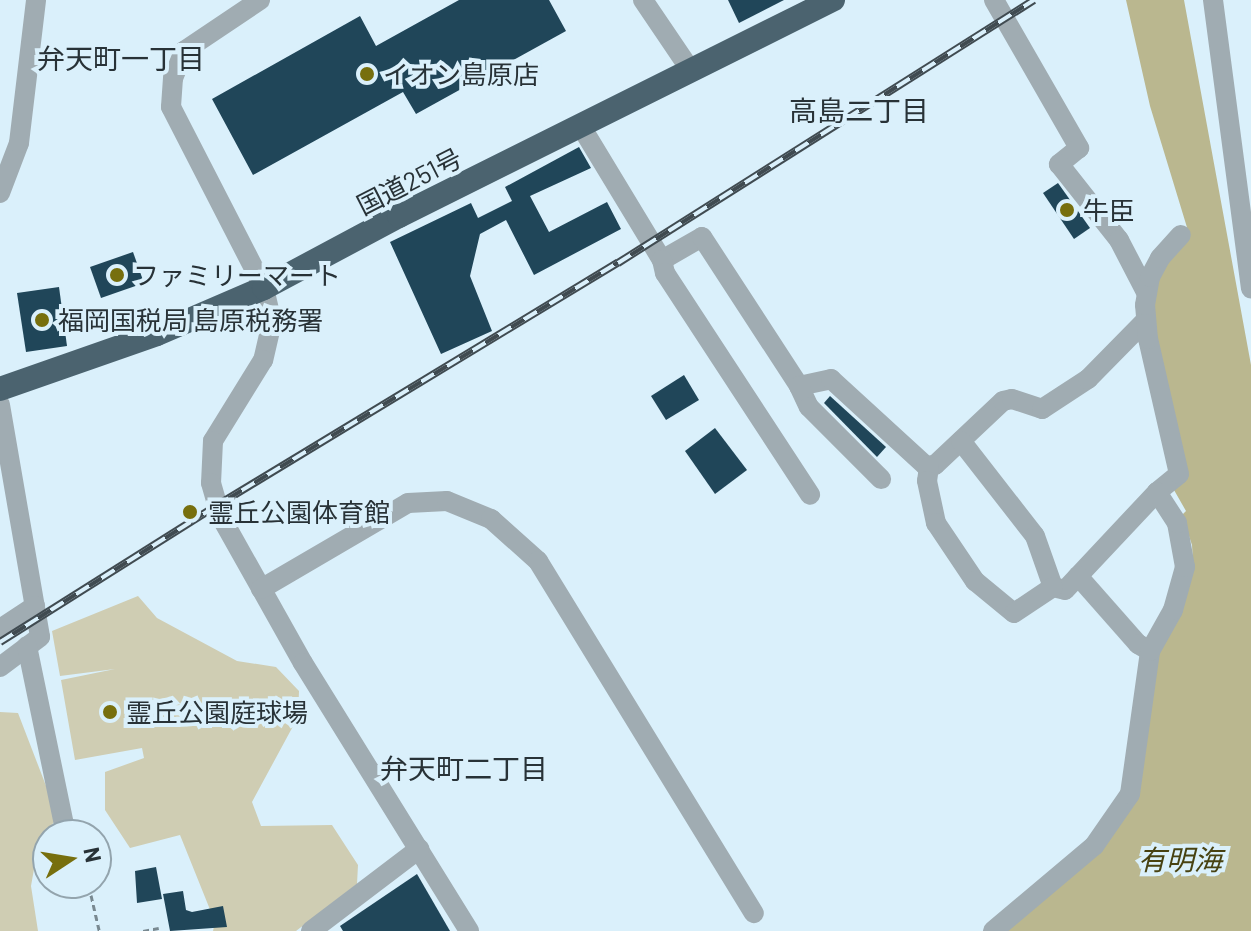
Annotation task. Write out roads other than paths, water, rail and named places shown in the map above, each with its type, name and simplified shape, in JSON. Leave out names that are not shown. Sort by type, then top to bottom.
[{"type":"highway","name":"国道251号","points":[[0,389],[157,334],[264,288],[399,216],[582,128],[826,2]]},
{"type":"street","points":[[0,193],[19,143],[36,0]]},
{"type":"street","points":[[260,0],[184,51],[173,78],[171,107],[264,288],[272,322],[263,360],[213,441],[211,483],[216,506],[303,663],[469,931]]},
{"type":"street","points":[[643,0],[691,71]]},
{"type":"street","points":[[994,0],[1079,148],[1059,164],[1119,240],[1146,292]]},
{"type":"street","points":[[1213,0],[1251,289]]},
{"type":"street","points":[[582,128],[662,260],[665,273],[810,495]]},
{"type":"street","points":[[1145,321],[1088,379],[1039,409],[1012,399],[1003,401],[929,467],[927,481],[936,523],[975,581],[1014,613],[1053,587],[1065,590],[1157,492],[1179,474],[1145,321],[1146,292],[1160,258],[1181,235]]},
{"type":"street","points":[[662,260],[702,237],[799,386],[809,407],[881,479]]},
{"type":"street","points":[[799,386],[831,379],[929,467]]},
{"type":"street","points":[[0,405],[9,513],[35,606],[40,637],[0,667]]},
{"type":"street","points":[[961,441],[1035,536],[1053,587]]},
{"type":"street","points":[[993,931],[1094,846],[1130,794],[1150,651],[1173,610],[1185,567],[1184,545],[1177,523],[1157,492]]},
{"type":"street","points":[[261,589],[408,503],[447,501],[491,519],[538,561],[754,913]]},
{"type":"street","points":[[1078,576],[1138,644],[1150,651]]},
{"type":"street","points":[[0,629],[35,606]]},
{"type":"street","points":[[27,646],[63,819]]},
{"type":"street","points":[[311,931],[419,849]]},
{"type":"water","name":"有明海","points":[[1126,0],[1184,0],[1251,365],[1251,931],[1006,931],[1112,837],[1157,652],[1193,563],[1192,545],[1182,515],[1186,511],[1174,490],[1153,329],[1154,283],[1189,234],[1150,106]]},
{"type":"railway","points":[[0,642],[216,506],[618,263],[1034,0]]},
{"type":"place","name":"イオン島原店","points":[[367,74]]},
{"type":"place","name":"牛臣","points":[[1067,210]]},
{"type":"place","name":"ファミリーマート","points":[[117,275]]},
{"type":"place","name":"福岡国税局 島原税務署","points":[[42,320]]},
{"type":"place","name":"霊丘公園体育館","points":[[190,512]]},
{"type":"place","name":"霊丘公園庭球場","points":[[110,712]]},
{"type":"district","name":"弁天町一丁目","points":[[121,58]]},
{"type":"district","name":"高島二丁目","points":[[859,110]]},
{"type":"district","name":"弁天町二丁目","points":[[464,768]]}]
